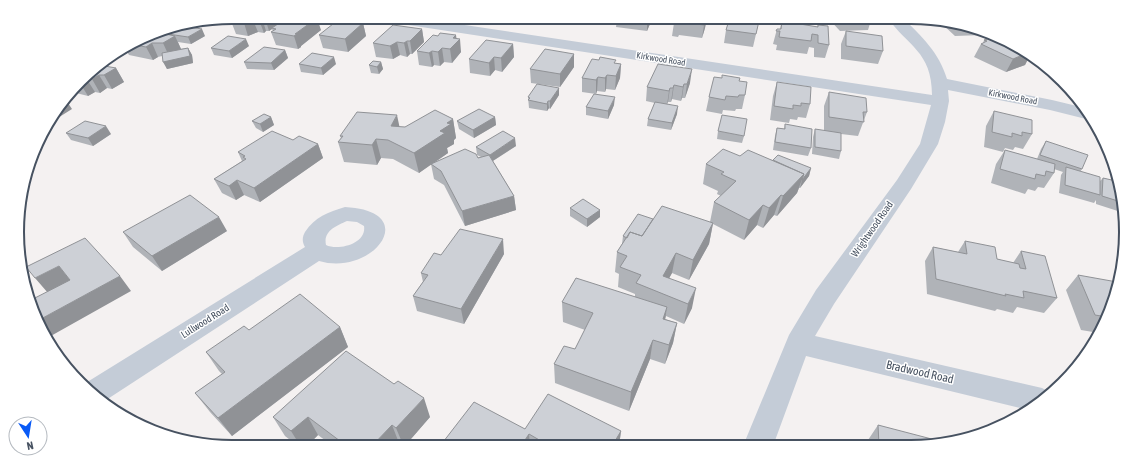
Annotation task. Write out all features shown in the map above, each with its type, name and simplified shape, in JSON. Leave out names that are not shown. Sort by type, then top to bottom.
[{"type":"street","name":"Kirkwood Road","points":[[434,24],[940,92],[1052,105],[1082,113]]},
{"type":"street","points":[[901,24],[924,47],[936,69],[940,92]]},
{"type":"street","name":"Wrightwood Road","points":[[760,440],[798,343],[826,297],[904,184],[929,144],[936,122],[940,92]]},
{"type":"street","name":"Lullwood Road","points":[[97,390],[318,250]]},
{"type":"street","name":"Bradwood Road","points":[[798,343],[1035,399]]},
{"type":"building","points":[[278,24],[309,24],[294,36],[271,32],[276,29],[272,28]]},
{"type":"building","points":[[333,24],[362,24],[345,39],[319,35]]},
{"type":"building","points":[[728,24],[758,24],[756,34],[726,30]]},
{"type":"building","points":[[782,24],[800,24],[818,27],[818,25],[828,26],[829,45],[818,43],[818,35],[812,34],[811,41],[779,37],[780,31],[776,31],[777,29],[781,29]]},
{"type":"building","points":[[393,25],[422,29],[410,41],[404,43],[397,42],[390,46],[373,43]]},
{"type":"building","points":[[191,28],[202,29],[188,37],[168,34]]},
{"type":"building","points":[[846,31],[882,36],[883,51],[846,46]]},
{"type":"building","points":[[440,33],[456,35],[453,38],[460,39],[450,49],[442,48],[438,52],[432,51],[429,53],[417,51],[433,35],[438,36]]},
{"type":"building","points":[[167,34],[175,36],[163,43],[152,43],[146,47],[139,46]]},
{"type":"building","points":[[228,36],[246,39],[229,51],[211,48]]},
{"type":"building","points":[[988,39],[1003,45],[1021,56],[1013,59],[981,44],[987,41],[984,40]]},
{"type":"building","points":[[486,40],[513,44],[501,58],[494,57],[489,63],[469,59]]},
{"type":"building","points":[[264,47],[285,50],[271,63],[244,62]]},
{"type":"building","points":[[188,48],[190,56],[163,62],[162,53]]},
{"type":"building","points":[[545,49],[574,54],[560,74],[530,69]]},
{"type":"building","points":[[312,53],[334,57],[321,68],[299,64]]},
{"type":"building","points":[[600,57],[616,60],[614,63],[621,64],[616,76],[607,75],[605,78],[598,77],[596,80],[582,78],[592,59],[599,60]]},
{"type":"building","points":[[373,61],[381,62],[377,67],[369,65]]},
{"type":"building","points":[[658,64],[692,69],[687,84],[684,84],[683,87],[674,85],[669,91],[647,87]]},
{"type":"building","points":[[106,66],[116,68],[104,75],[99,75],[92,79]]},
{"type":"building","points":[[722,75],[740,78],[739,81],[747,82],[745,95],[739,95],[738,97],[726,96],[725,100],[709,97],[714,77],[722,78]]},
{"type":"building","points":[[777,82],[811,87],[810,104],[801,103],[801,106],[793,105],[793,109],[774,106]]},
{"type":"building","points":[[537,84],[559,88],[547,104],[528,100],[530,98],[528,97]]},
{"type":"building","points":[[829,92],[866,98],[867,112],[863,112],[864,122],[829,117]]},
{"type":"building","points":[[594,94],[615,97],[608,111],[586,107]]},
{"type":"building","points":[[655,102],[678,106],[672,123],[648,119]]},
{"type":"building","points":[[479,109],[495,117],[473,130],[457,121]]},
{"type":"building","points":[[435,110],[453,119],[447,123],[451,124],[440,131],[445,133],[414,153],[388,140],[376,139],[372,145],[338,142],[343,136],[340,136],[357,112],[397,115],[391,126],[405,127]]},
{"type":"building","points":[[994,111],[1032,120],[1032,134],[1022,132],[1022,136],[1012,133],[1012,137],[992,132]]},
{"type":"building","points":[[264,114],[271,117],[260,124],[252,121]]},
{"type":"building","points":[[722,115],[747,119],[744,136],[718,131]]},
{"type":"building","points":[[85,121],[106,126],[88,138],[66,133]]},
{"type":"building","points":[[785,124],[812,129],[811,148],[775,142],[777,128],[785,129]]},
{"type":"building","points":[[815,129],[841,133],[841,151],[815,147]]},
{"type":"building","points":[[272,131],[293,140],[299,136],[318,144],[254,188],[237,180],[229,186],[214,179],[246,159],[243,157],[245,156],[238,152]]},
{"type":"building","points":[[503,131],[515,138],[490,155],[476,147]]},
{"type":"building","points":[[1046,141],[1088,155],[1082,169],[1040,155]]},
{"type":"building","points":[[465,149],[476,154],[478,158],[489,155],[514,196],[462,211],[441,171],[431,164]]},
{"type":"building","points":[[723,149],[740,156],[748,150],[804,174],[769,208],[763,205],[749,220],[714,202],[736,181],[721,174],[724,172],[706,164]]},
{"type":"building","points":[[1005,150],[1055,164],[1054,173],[1046,171],[1045,176],[1036,174],[1035,179],[1000,169]]},
{"type":"building","points":[[778,155],[811,168],[802,180],[804,174],[773,160]]},
{"type":"building","points":[[1066,167],[1100,177],[1100,195],[1065,185]]},
{"type":"building","points":[[1103,178],[1113,180],[1116,201],[1102,196]]},
{"type":"building","points":[[190,195],[219,217],[152,256],[123,232]]},
{"type":"building","points":[[583,199],[600,210],[587,219],[570,208]]},
{"type":"building","points":[[662,206],[713,223],[693,260],[676,253],[663,276],[696,288],[688,304],[636,283],[641,275],[620,267],[627,256],[617,252],[630,232],[642,236]]},
{"type":"building","points":[[638,214],[653,219],[642,236],[630,232],[627,238],[623,236]]},
{"type":"building","points":[[460,229],[503,239],[461,309],[413,296],[428,275],[421,273],[434,253],[441,255]]},
{"type":"building","points":[[85,238],[120,276],[43,318],[35,298],[70,280],[59,266],[35,278],[27,266]]},
{"type":"building","points":[[965,241],[995,247],[997,259],[1019,264],[1020,268],[1026,269],[1021,251],[1045,256],[1057,298],[1023,291],[1024,298],[1005,294],[1006,296],[936,279],[933,247],[967,254]]},
{"type":"building","points":[[1078,275],[1113,281],[1101,316],[1095,315]]},
{"type":"building","points":[[576,278],[667,307],[663,319],[677,323],[669,345],[653,340],[631,392],[554,364],[564,346],[575,349],[593,313],[562,302]]},
{"type":"building","points":[[300,294],[340,327],[218,418],[195,393],[225,372],[206,352],[244,326],[249,330]]},
{"type":"building","points":[[346,351],[394,384],[398,381],[424,398],[396,428],[392,425],[378,440],[339,440],[308,417],[291,431],[273,417]]},
{"type":"building","points":[[548,394],[621,431],[616,440],[539,440],[529,434],[525,440],[445,440],[474,402],[525,429]]},
{"type":"building","points":[[878,425],[932,439],[925,440],[879,440]]}]
